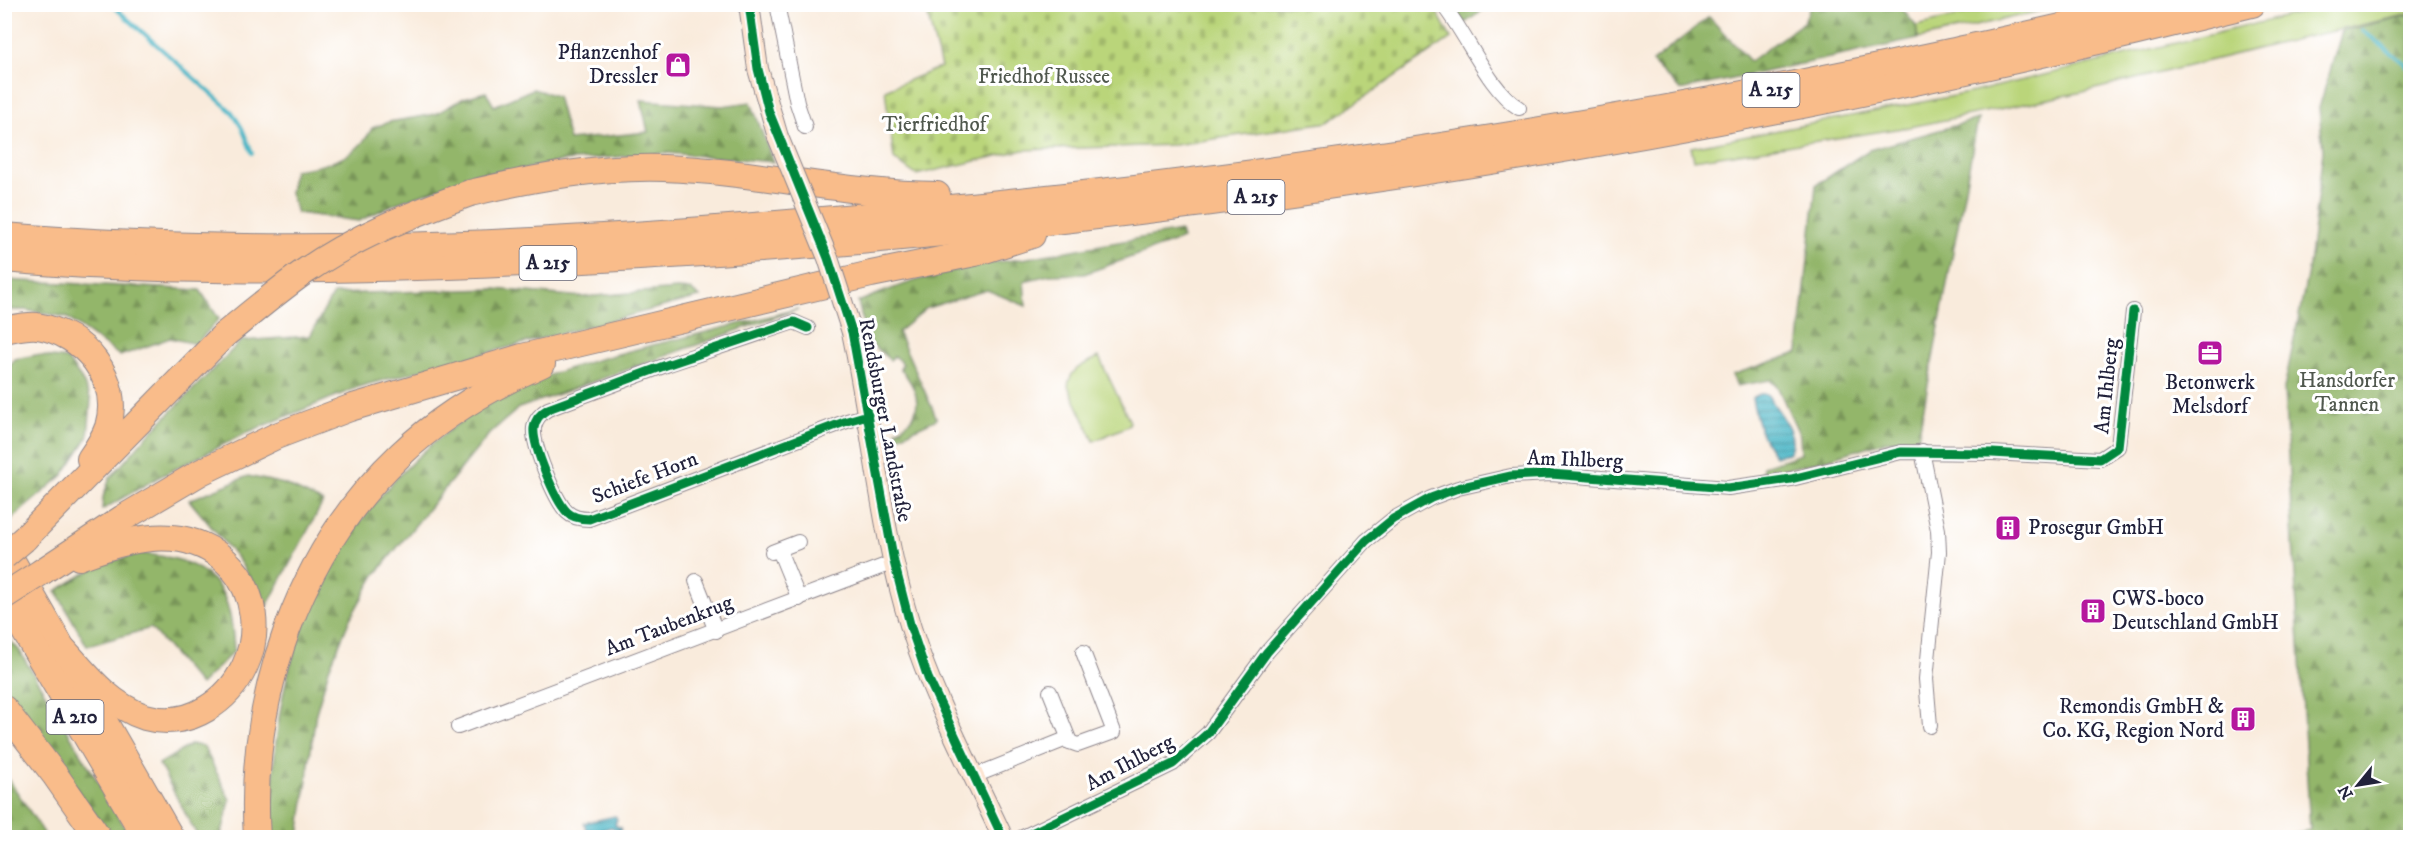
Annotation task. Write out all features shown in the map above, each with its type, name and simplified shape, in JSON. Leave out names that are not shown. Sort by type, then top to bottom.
[{"type":"highway","name":"A 215","points":[[4,259],[214,270],[343,269],[559,262],[783,248],[1089,206],[1584,124],[1797,85],[2158,4]]},
{"type":"highway","name":"A 215","points":[[4,236],[214,246],[403,246],[558,240],[779,224],[1089,206],[1211,204],[1409,175],[1691,128],[1970,72],[2253,4]]},
{"type":"highway","points":[[4,556],[14,543],[55,508],[224,336],[262,303],[332,255],[396,222],[470,194],[549,176],[620,169],[664,168],[732,174],[843,190],[1089,206]]},
{"type":"highway","points":[[4,596],[173,487],[276,436],[350,408],[522,357],[871,274],[975,253],[1089,206]]},
{"type":"highway","points":[[4,330],[34,326],[62,333],[88,351],[105,378],[111,404],[108,428],[102,441],[55,508]]},
{"type":"highway","points":[[257,837],[256,785],[259,755],[275,667],[300,598],[344,519],[401,454],[460,407],[485,391],[591,341]]},
{"type":"highway","points":[[43,571],[83,555],[133,541],[151,538],[182,539],[211,551],[225,561],[244,586],[250,600],[254,619],[254,639],[249,659],[239,680],[216,703],[199,714],[181,719],[165,721],[131,711],[99,689],[65,651]]},
{"type":"highway","points":[[14,543],[65,651],[171,837]]},
{"type":"highway","name":"A 210","points":[[4,596],[146,837]]},
{"type":"highway","name":"A 210","points":[[4,709],[99,837]]},
{"type":"street","name":"Rendsburger Landstraße","points":[[750,4],[758,69],[778,137],[828,258],[852,332],[894,562],[911,628],[925,670],[1002,836]]},
{"type":"street","points":[[777,4],[797,103],[805,127]]},
{"type":"street","points":[[1442,4],[1456,21],[1504,97],[1519,108]]},
{"type":"street","name":"Am Ihlberg","points":[[1021,837],[1173,764],[1193,748],[1223,715],[1267,652],[1350,557],[1393,519],[1431,498],[1482,481],[1531,475],[1728,488],[1791,479],[1901,452],[2100,459],[2118,447],[2133,311]]},
{"type":"street","name":"Schiefe Horn","points":[[808,328],[794,322],[669,364],[548,409],[536,423],[534,435],[563,508],[572,516],[589,519],[836,425],[868,416]]},
{"type":"street","points":[[1922,451],[1938,530],[1939,552],[1926,679],[1930,726]]},
{"type":"street","points":[[798,542],[776,551],[799,599]]},
{"type":"street","name":"Am Taubenkrug","points":[[458,727],[894,562]]},
{"type":"street","points":[[695,581],[716,631]]},
{"type":"street","points":[[974,776],[1064,740],[1078,746],[1114,732],[1083,652]]},
{"type":"street","points":[[1050,692],[1070,742]]},
{"type":"green space","points":[[2337,4],[2410,5],[2410,14],[2293,40],[2083,92],[1910,127],[1694,160],[1691,147],[1974,92]]},
{"type":"green space","name":"Friedhof Russee","points":[[925,5],[1430,5],[1451,38],[1328,122],[1174,145],[1023,150],[916,175],[894,159],[885,90],[941,67]]},
{"type":"green space","points":[[1449,5],[1490,5],[1465,23]]},
{"type":"green space","points":[[1811,5],[1899,5],[1916,26],[1918,39],[1680,90],[1652,62],[1709,17],[1750,61],[1804,22]]},
{"type":"green space","points":[[2006,5],[2066,5],[1918,39],[1916,26]]},
{"type":"green space","name":"Hansdorfer Tannen","points":[[2410,15],[2410,837],[2276,837],[2310,830],[2284,389],[2309,266],[2323,150],[2319,108],[2342,31]]},
{"type":"green space","points":[[533,89],[557,96],[569,140],[648,132],[641,100],[722,106],[751,102],[773,162],[668,153],[562,161],[483,178],[468,178],[394,204],[359,221],[297,213],[290,193],[294,170],[329,163],[349,154],[366,139],[372,128],[389,122],[436,114],[464,98],[486,92],[494,106]]},
{"type":"green space","points":[[1978,119],[1918,438],[1883,442],[1821,461],[1762,474],[1763,466],[1801,454],[1800,436],[1778,388],[1770,380],[1737,386],[1732,375],[1798,353],[1816,185],[1869,150]]},
{"type":"green space","points":[[1180,231],[1182,239],[1084,274],[1049,275],[1024,281],[1026,306],[987,290],[927,308],[898,332],[937,419],[898,437],[896,430],[906,424],[916,410],[915,393],[907,376],[900,368],[903,364],[894,356],[890,360],[868,341],[858,302],[918,280],[959,269]]},
{"type":"green space","points":[[4,280],[200,290],[219,319],[196,344],[170,338],[120,356],[66,317],[25,310],[5,310]]},
{"type":"green space","points":[[495,289],[583,297],[677,289],[691,290],[700,297],[361,386],[248,432],[157,478],[102,510],[103,497],[110,478],[146,437],[241,341],[310,336],[333,294]]},
{"type":"green space","points":[[798,309],[519,408],[490,433],[375,575],[350,619],[329,669],[316,713],[299,837],[272,838],[276,742],[283,695],[295,649],[311,607],[331,567],[356,528],[415,460],[450,430],[487,405],[527,384],[575,366]]},
{"type":"green space","points":[[36,355],[67,359],[82,380],[91,400],[88,437],[63,475],[7,523],[4,519],[5,370],[15,359]]},
{"type":"green space","points":[[1099,357],[1130,422],[1128,426],[1094,441],[1068,386],[1075,371]]},
{"type":"green space","points":[[248,476],[284,484],[323,502],[267,606],[238,559],[189,500]]},
{"type":"green space","points":[[140,553],[177,559],[197,567],[208,575],[224,596],[231,621],[234,651],[200,685],[151,628],[87,646],[56,591],[99,565]]},
{"type":"green space","points":[[4,634],[19,650],[131,837],[112,837],[5,695]]},
{"type":"green space","points":[[192,744],[204,747],[230,800],[221,837],[198,837],[159,764]]},
{"type":"green space","points":[[5,774],[44,833],[42,837],[18,837],[5,834]]},
{"type":"water","points":[[1760,394],[1767,394],[1790,431],[1792,439],[1788,453],[1775,456],[1763,436],[1752,398]]},
{"type":"water","points":[[615,816],[617,819],[615,825],[621,828],[620,832],[611,827],[594,833],[593,837],[582,837],[587,832],[584,823]]},
{"type":"waterway","points":[[111,4],[232,112],[242,128],[252,153]]},
{"type":"waterway","points":[[2362,30],[2410,68]]},
{"type":"cycle path","points":[[749,4],[758,69],[769,112],[828,258],[852,332],[894,562],[911,628],[928,678],[1003,838]]},
{"type":"cycle path","points":[[1021,838],[1173,764],[1208,733],[1267,652],[1366,541],[1393,519],[1431,498],[1458,488],[1511,476],[1551,474],[1728,488],[1791,479],[1901,452],[1992,453],[2100,459],[2118,447],[2133,311]]},
{"type":"cycle path","points":[[808,328],[794,322],[669,364],[545,411],[536,422],[534,436],[545,472],[562,506],[571,515],[589,519],[868,415]]},
{"type":"place","name":"Pflanzenhof Dressler","points":[[678,65]]},
{"type":"place","name":"Betonwerk Melsdorf","points":[[2210,353]]},
{"type":"place","name":"Prosegur GmbH","points":[[2008,528]]},
{"type":"place","name":"CWS-boco Deutschland GmbH","points":[[2093,611]]},
{"type":"place","name":"Remondis GmbH & Co. KG, Region Nord","points":[[2243,719]]},
{"type":"park label","name":"Tierfriedhof","points":[[934,125]]}]
